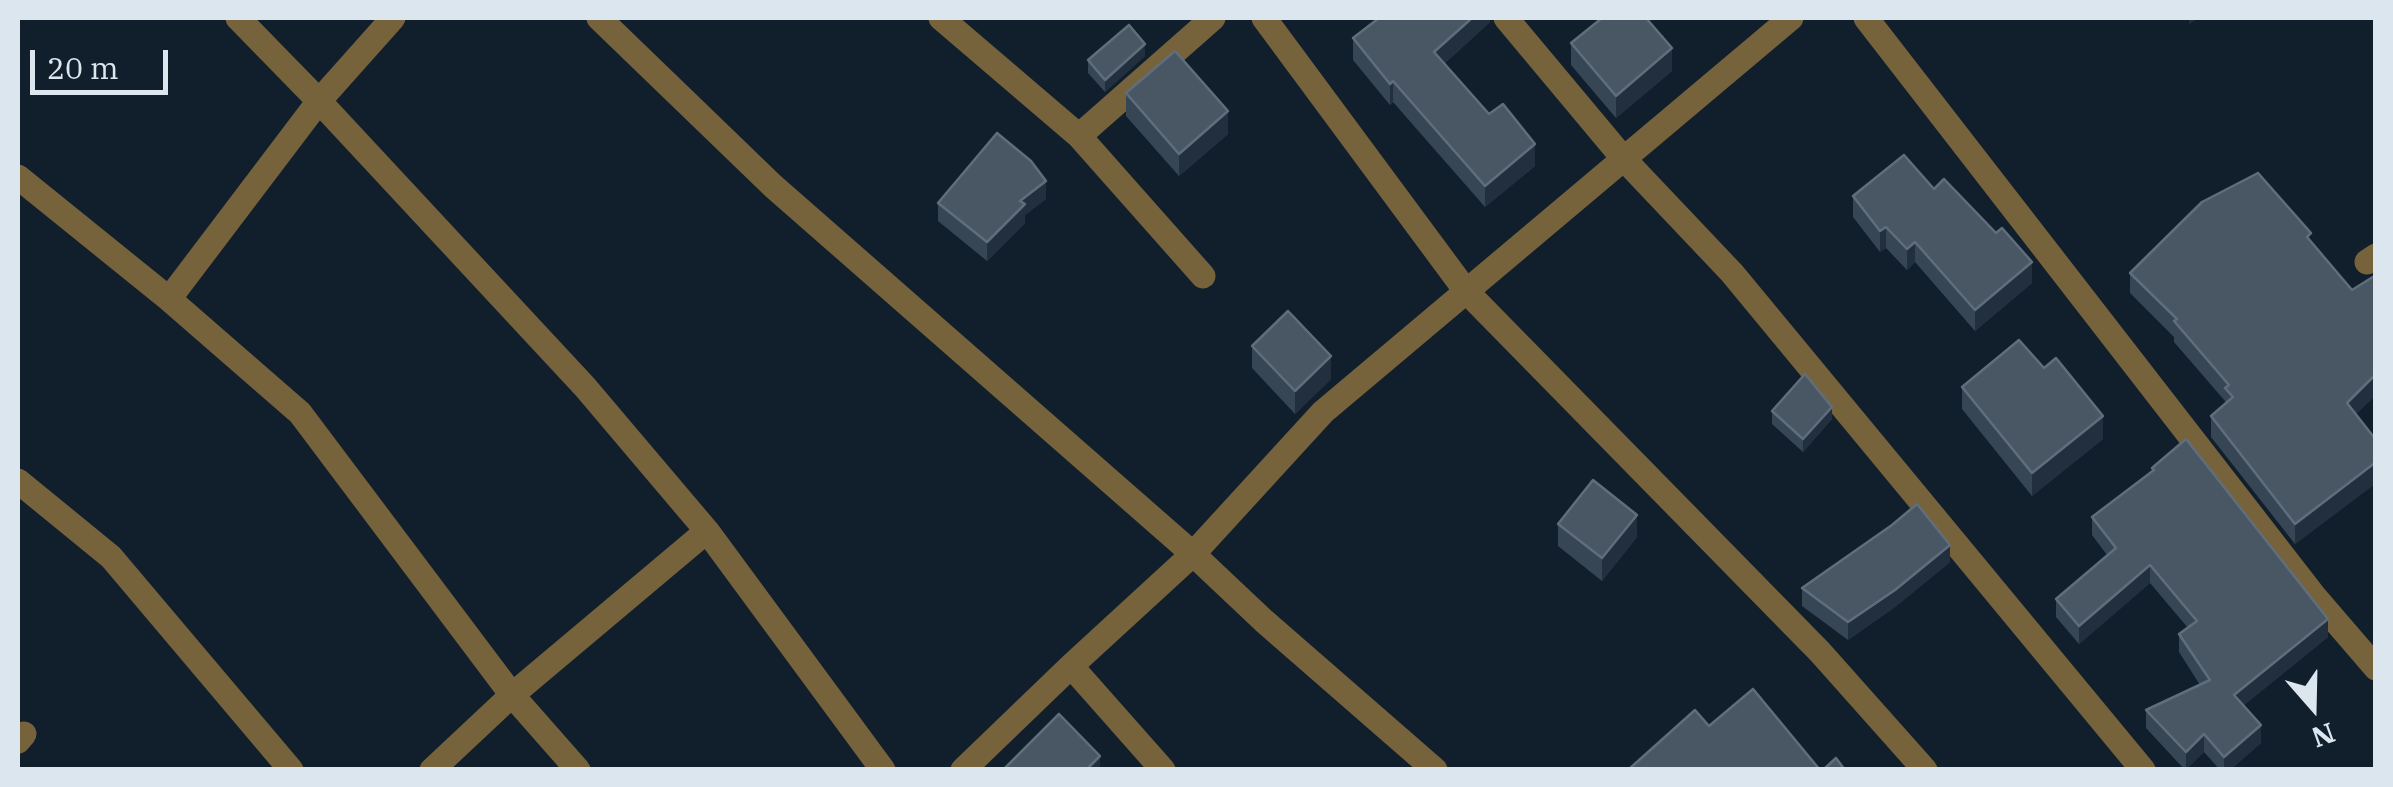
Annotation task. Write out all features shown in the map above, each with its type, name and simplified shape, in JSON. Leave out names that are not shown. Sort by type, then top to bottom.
[{"type":"street","points":[[238,18],[585,387],[708,531],[884,770]]},
{"type":"street","points":[[169,299],[319,101],[393,18]]},
{"type":"street","points":[[598,18],[773,186],[1434,770]]},
{"type":"street","points":[[941,18],[1079,136],[1204,276]]},
{"type":"street","points":[[1079,136],[1214,18]]},
{"type":"street","points":[[1264,18],[1466,291],[1820,652],[1926,770]]},
{"type":"street","points":[[1506,18],[1623,158],[1732,273],[2144,770]]},
{"type":"street","points":[[963,770],[1193,554],[1323,412],[1791,18]]},
{"type":"street","points":[[1866,18],[2314,596],[2376,668]]},
{"type":"street","points":[[18,177],[300,412],[512,695],[578,770]]},
{"type":"street","points":[[18,481],[112,556],[291,770]]},
{"type":"street","points":[[432,770],[512,695],[708,531]]},
{"type":"street","points":[[1070,666],[1164,770]]},
{"type":"building","points":[[1379,18],[1472,18],[1434,52],[1489,114],[1503,104],[1535,144],[1485,186],[1393,81],[1390,84],[1353,38]]},
{"type":"building","points":[[1602,18],[1646,18],[1672,48],[1616,96],[1571,43]]},
{"type":"building","points":[[1129,25],[1145,44],[1105,80],[1088,60]]},
{"type":"building","points":[[1175,51],[1228,111],[1179,154],[1126,93]]},
{"type":"building","points":[[997,133],[1031,161],[1046,181],[1020,201],[1025,204],[987,242],[938,203]]},
{"type":"building","points":[[1904,155],[1934,189],[1944,179],[1996,233],[2002,228],[2032,262],[1975,310],[1915,242],[1907,249],[1886,227],[1880,231],[1853,196]]},
{"type":"building","points":[[2258,173],[2311,233],[2307,237],[2352,290],[2376,275],[2376,374],[2347,403],[2376,440],[2376,462],[2295,524],[2211,416],[2233,397],[2225,388],[2229,385],[2174,321],[2177,319],[2130,273],[2202,202]]},
{"type":"building","points":[[1288,311],[1331,356],[1295,391],[1252,346]]},
{"type":"building","points":[[2019,340],[2044,368],[2056,358],[2103,416],[2032,473],[1962,387]]},
{"type":"building","points":[[1805,374],[1832,407],[1803,439],[1772,411]]},
{"type":"building","points":[[2186,439],[2328,619],[2234,695],[2261,725],[2224,757],[2204,734],[2186,752],[2146,710],[2210,680],[2179,634],[2197,621],[2150,565],[2079,626],[2056,599],[2116,548],[2092,517],[2154,470]]},
{"type":"building","points":[[1593,480],[1637,515],[1602,558],[1558,524]]},
{"type":"building","points":[[1917,504],[1950,545],[1895,590],[1848,622],[1802,588],[1892,525]]},
{"type":"building","points":[[1753,689],[1820,770],[1628,770],[1695,710],[1709,726]]},
{"type":"building","points":[[1059,714],[1100,756],[1086,770],[1003,770]]},
{"type":"building","points":[[1836,758],[1845,770],[1823,770]]}]
